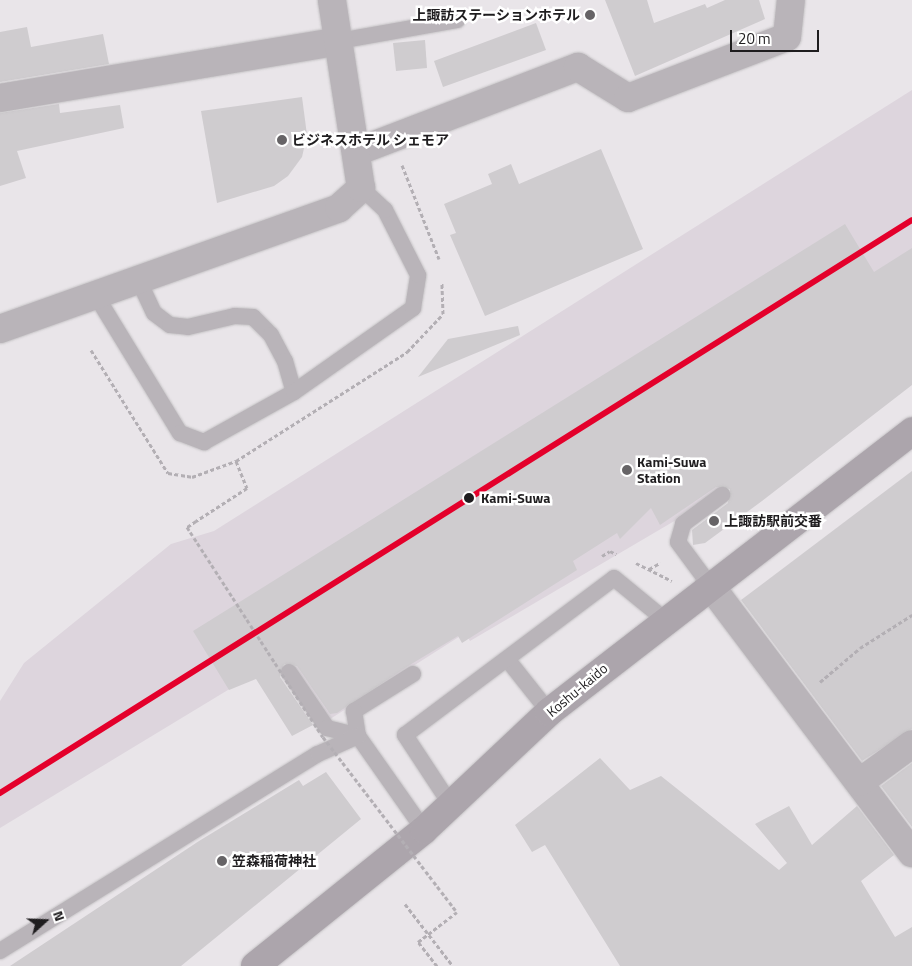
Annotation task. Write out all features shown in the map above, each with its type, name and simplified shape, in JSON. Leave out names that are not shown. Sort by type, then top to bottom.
[{"type":"highway","name":"Koshu-kaido","points":[[255,966],[424,830],[550,712],[664,619],[912,431]]},
{"type":"street","points":[[0,329],[95,294],[139,281],[339,208],[361,188],[332,0]]},
{"type":"street","points":[[356,152],[578,66],[628,98],[787,38],[791,0]]},
{"type":"street","points":[[0,98],[339,41]]},
{"type":"street","points":[[709,584],[799,699],[912,853]]},
{"type":"street","points":[[860,782],[912,744]]},
{"type":"lane","points":[[339,41],[457,20]]},
{"type":"lane","points":[[95,294],[180,434],[204,442],[294,392],[413,308],[418,275],[385,210],[361,188]]},
{"type":"lane","points":[[139,281],[154,313],[170,325],[188,327],[235,316],[253,318],[271,335],[286,361],[294,392]]},
{"type":"lane","points":[[709,584],[678,542],[683,524],[722,495]]},
{"type":"lane","points":[[451,805],[405,735],[614,578],[664,619]]},
{"type":"lane","points":[[507,659],[550,712]]},
{"type":"lane","points":[[289,672],[328,728],[358,736]]},
{"type":"lane","points":[[413,674],[354,712],[358,736],[424,830]]},
{"type":"lane","points":[[0,951],[318,754],[358,736]]},
{"type":"path","points":[[243,478],[247,488],[187,527],[323,737],[457,912],[418,942],[437,966]]},
{"type":"path","points":[[649,569],[660,563]]},
{"type":"path","points":[[799,699],[860,648],[912,615]]},
{"type":"path","points":[[405,904],[453,966]]},
{"type":"shaded area","points":[[912,90],[912,272],[725,485],[688,513],[470,641],[465,633],[327,721],[290,663],[256,673],[0,828],[0,701],[24,663],[171,544],[214,531]]},
{"type":"building","points":[[605,0],[647,0],[654,23],[705,4],[707,8],[725,0],[759,0],[765,19],[635,76]]},
{"type":"building","points":[[536,23],[546,50],[443,87],[434,61]]},
{"type":"building","points":[[27,27],[31,47],[103,34],[109,64],[0,82],[0,32]]},
{"type":"building","points":[[425,40],[427,68],[396,71],[393,43]]},
{"type":"building","points":[[302,97],[307,135],[302,157],[288,176],[274,186],[217,203],[201,111]]},
{"type":"building","points":[[59,104],[60,113],[120,105],[124,128],[17,151],[26,178],[0,186],[0,113]]},
{"type":"building","points":[[601,149],[643,249],[485,316],[450,235],[456,233],[444,204],[492,184],[488,174],[511,164],[519,184]]},
{"type":"building","points":[[845,224],[874,272],[912,248],[912,385],[762,501],[705,543],[693,545],[692,530],[728,503],[730,489],[716,487],[660,525],[651,508],[620,539],[617,533],[573,561],[577,570],[462,643],[458,636],[408,666],[337,713],[330,714],[297,666],[284,664],[280,677],[313,725],[292,736],[256,679],[229,690],[193,631]]},
{"type":"building","points":[[518,326],[520,335],[418,377],[448,339]]},
{"type":"building","points":[[912,471],[912,729],[862,761],[741,600]]},
{"type":"building","points":[[600,758],[630,790],[661,776],[779,870],[787,863],[755,824],[789,806],[812,845],[857,806],[894,855],[861,881],[895,937],[912,927],[912,966],[620,966],[545,845],[532,852],[515,825]]},
{"type":"building","points":[[912,763],[912,827],[881,786]]},
{"type":"building","points":[[326,772],[361,819],[181,966],[10,966],[199,841],[299,780],[303,786]]},
{"type":"transit line","points":[[0,793],[912,220]]},
{"type":"place","name":"上諏訪ステーションホテル","points":[[590,15]]},
{"type":"place","name":"ビジネスホテル シェモア","points":[[282,140]]},
{"type":"place","name":"Kami-Suwa Station","points":[[627,470]]},
{"type":"place","name":"Kami-Suwa","points":[[469,498]]},
{"type":"place","name":"上諏訪駅前交番","points":[[714,521]]},
{"type":"place","name":"笠森稲荷神社","points":[[222,861]]}]
